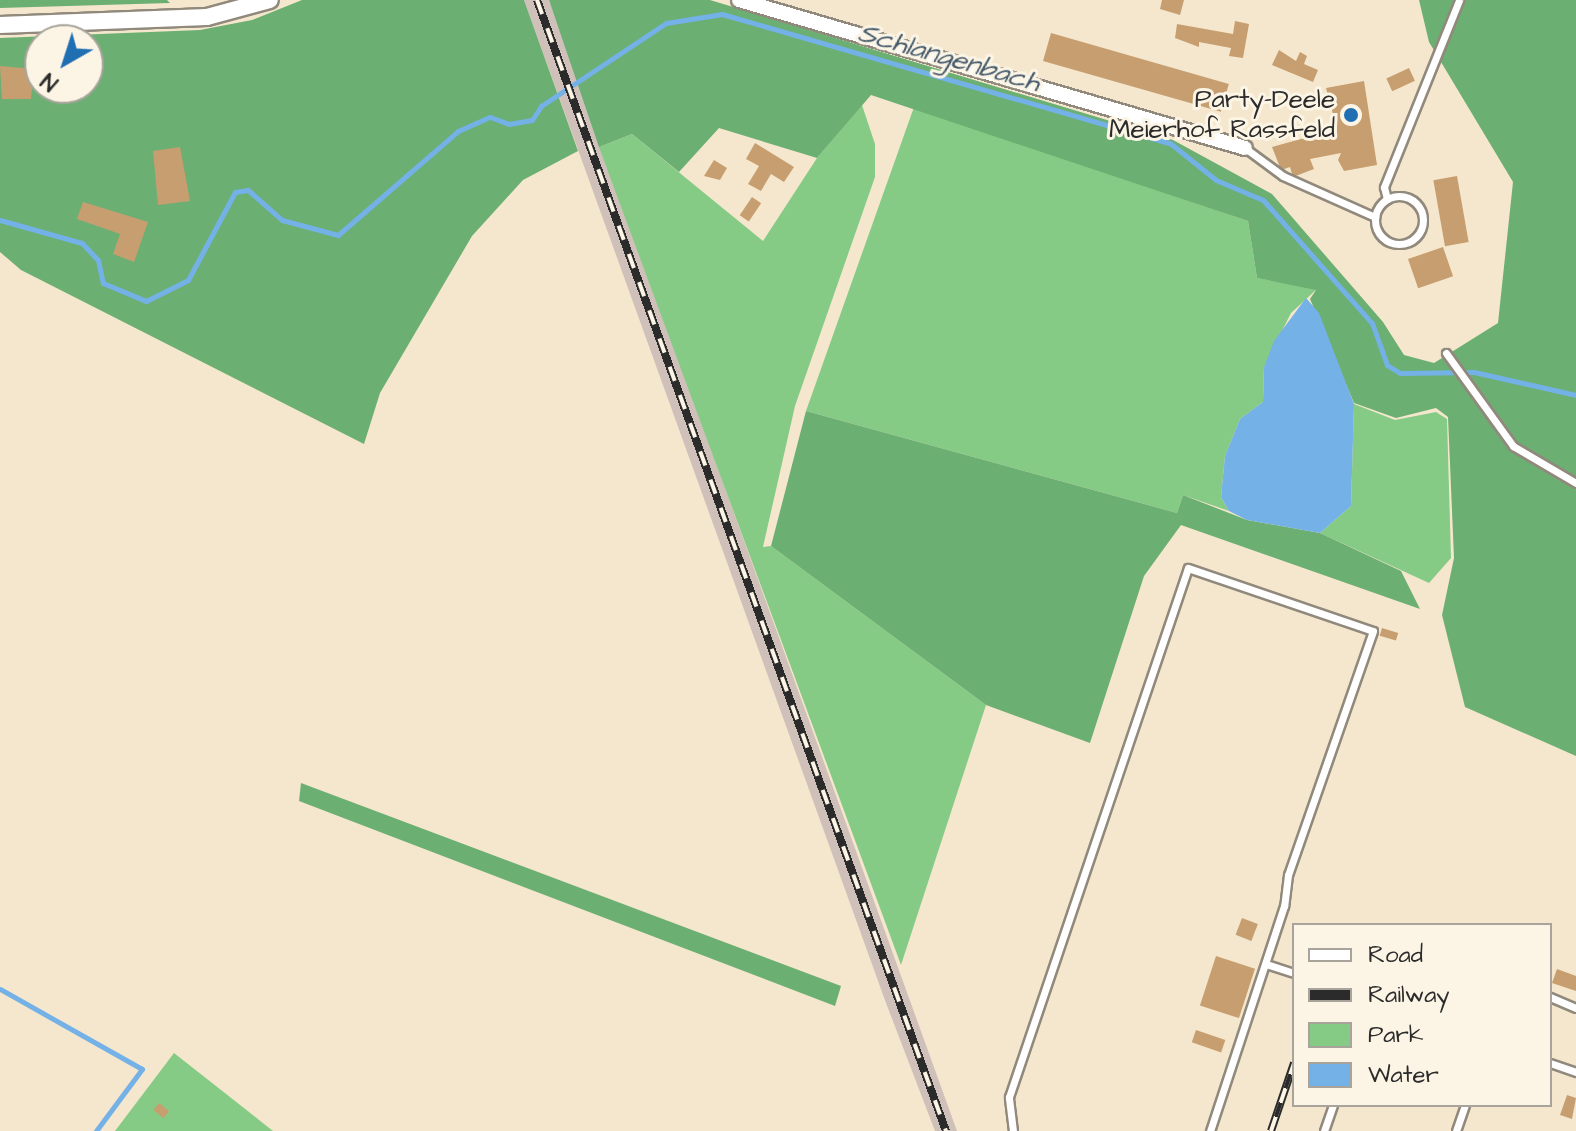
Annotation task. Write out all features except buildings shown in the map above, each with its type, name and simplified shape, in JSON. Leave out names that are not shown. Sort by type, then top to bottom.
[{"type":"street","points":[[0,25],[207,17],[270,0]]},
{"type":"street","points":[[739,0],[1245,148]]},
{"type":"lane","points":[[1375,217],[1387,199],[1384,187],[1459,0]]},
{"type":"lane","points":[[1245,148],[1283,176],[1375,217],[1384,239],[1395,244],[1411,241],[1422,229],[1423,214],[1413,200],[1387,199]]},
{"type":"lane","points":[[1446,353],[1513,446],[1576,483]]},
{"type":"lane","points":[[1013,1131],[1009,1097],[1188,568],[1373,631],[1288,875],[1284,906],[1210,1131]]},
{"type":"lane","points":[[1266,964],[1292,972]]},
{"type":"lane","points":[[1552,998],[1576,1008]]},
{"type":"lane","points":[[1552,1064],[1576,1072]]},
{"type":"lane","points":[[1324,1131],[1332,1107]]},
{"type":"lane","points":[[1456,1131],[1464,1107]]},
{"type":"shaded area","points":[[524,0],[549,0],[957,1131],[935,1131]]},
{"type":"green space","points":[[0,0],[167,0],[170,3],[0,8]]},
{"type":"green space","points":[[302,0],[524,0],[578,151],[523,180],[472,236],[380,393],[364,444],[21,270],[0,252],[0,38],[24,37],[24,104],[104,104],[104,34],[200,30],[252,20]]},
{"type":"green space","points":[[549,0],[710,0],[1173,140],[1272,194],[1383,322],[1404,355],[1434,363],[1498,323],[1513,182],[1429,42],[1419,0],[1576,0],[1576,756],[1465,707],[1442,615],[1454,558],[1448,417],[1436,408],[1396,418],[1354,403],[1310,299],[1316,290],[1257,278],[1248,221],[871,95],[817,158],[719,128],[679,172],[632,134],[599,147]]},
{"type":"green space","points":[[862,105],[875,144],[875,177],[795,406],[763,547],[771,546],[986,705],[901,965],[599,147],[632,134],[763,241],[817,158]]},
{"type":"green space","points":[[914,107],[1248,221],[1257,278],[1317,289],[1291,313],[1264,367],[1263,402],[1240,419],[1225,456],[1221,497],[1229,511],[1183,495],[1177,513],[806,411]]},
{"type":"green space","points":[[1354,404],[1395,420],[1436,412],[1447,419],[1451,558],[1429,583],[1320,533],[1351,506]]},
{"type":"green space","points":[[806,411],[1177,513],[1183,495],[1247,520],[1320,533],[1401,571],[1420,609],[1181,525],[1144,576],[1090,743],[986,705],[771,546]]},
{"type":"green space","points":[[301,783],[841,986],[835,1006],[299,801]]},
{"type":"green space","points":[[174,1053],[273,1131],[115,1131]]},
{"type":"water","points":[[1306,298],[1319,313],[1354,404],[1351,506],[1320,533],[1247,520],[1229,511],[1221,497],[1225,456],[1240,419],[1263,402],[1264,367],[1274,341]]},
{"type":"waterway","name":"Schlangenbach","points":[[0,220],[82,243],[98,260],[103,283],[146,301],[188,280],[235,192],[248,190],[282,220],[338,235],[458,131],[490,117],[509,124],[532,120],[541,106],[666,23],[722,14],[1170,143],[1216,180],[1263,200],[1372,323],[1387,365],[1400,373],[1474,372],[1576,395]]},
{"type":"waterway","points":[[0,989],[142,1069],[96,1131]]},
{"type":"railway","points":[[537,0],[946,1131]]},
{"type":"railway","points":[[1271,1131],[1292,1069]]},
{"type":"place","name":"Party-Deele Meierhof Rassfeld","points":[[1351,115]]}]
